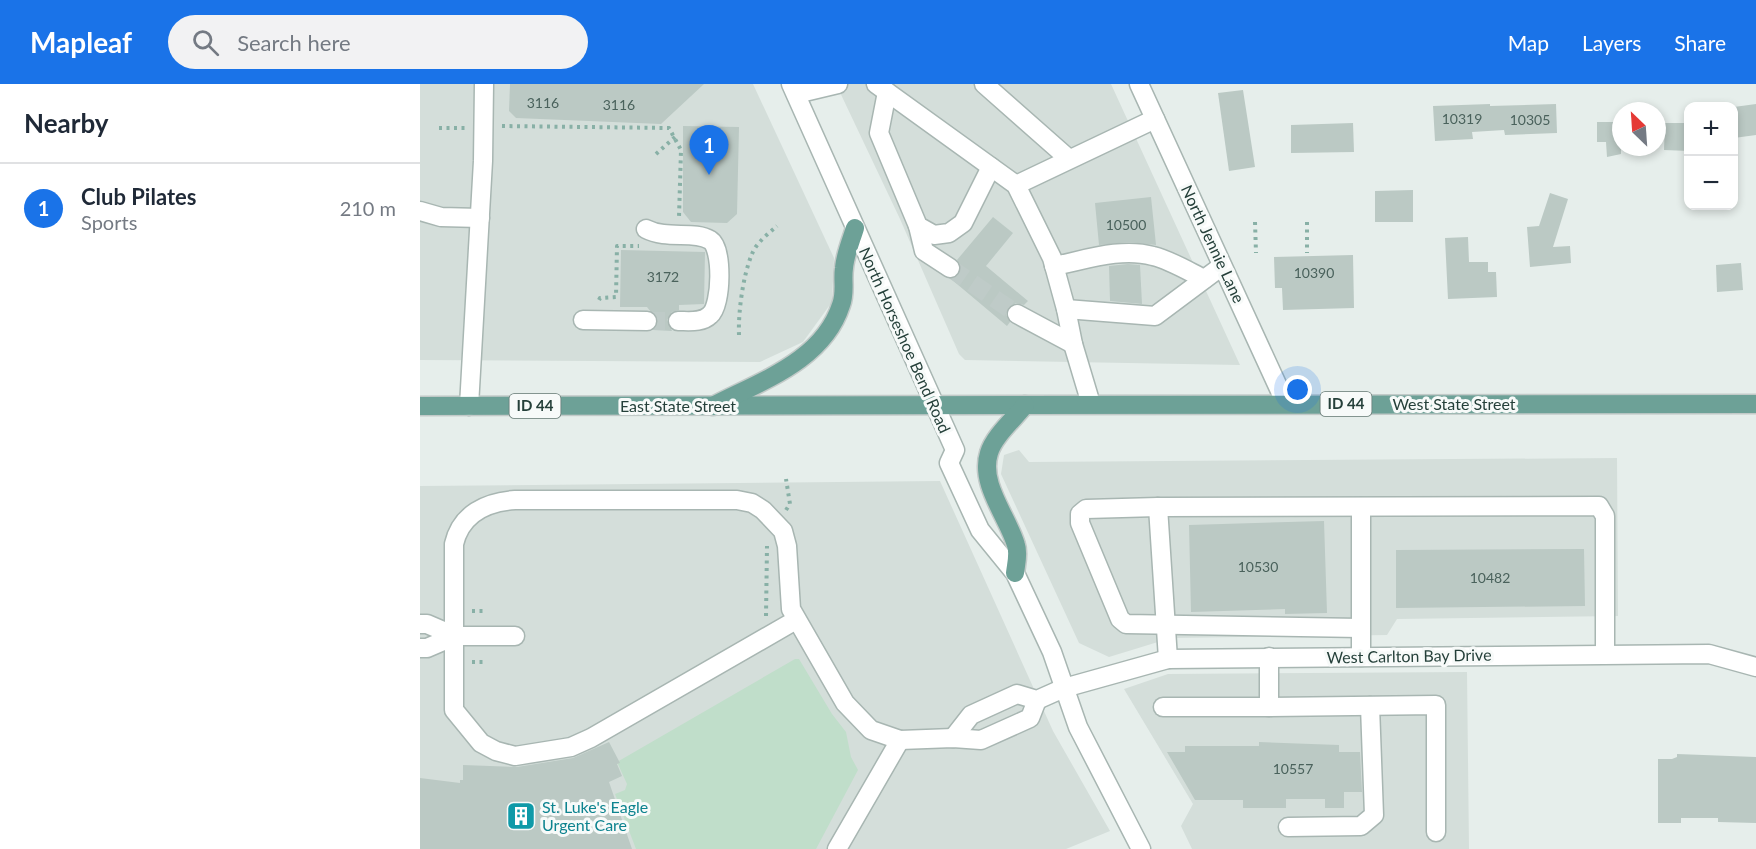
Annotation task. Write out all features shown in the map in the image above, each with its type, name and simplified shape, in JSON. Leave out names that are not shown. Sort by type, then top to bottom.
[{"type":"main road","points":[[711,407],[794,364],[814,349],[825,335],[841,305],[845,287],[844,269],[855,228]]},
{"type":"main road","name":"West State Street","points":[[936,406],[1756,404]]},
{"type":"main road","points":[[1015,573],[1016,546],[989,481],[986,465],[989,451],[1025,405]]},
{"type":"main road","name":"East State Street","points":[[420,406],[936,406]]},
{"type":"street","points":[[469,406],[480,218],[484,84]]},
{"type":"street","points":[[794,89],[838,84]]},
{"type":"street","points":[[984,84],[1069,159]]},
{"type":"street","name":"North Jennie Lane","points":[[1139,84],[1286,404]]},
{"type":"street","points":[[882,88],[1016,185],[1054,266],[1066,309],[1072,344],[1091,404]]},
{"type":"street","points":[[882,88],[879,133],[918,226],[924,251],[950,268]]},
{"type":"street","name":"North Horseshoe Bend Road","points":[[794,89],[955,450],[949,463],[980,530],[1015,573],[1052,652],[1078,727],[1141,849]]},
{"type":"street","points":[[1016,185],[1155,119]]},
{"type":"street","points":[[918,226],[934,235],[949,233],[963,223],[991,167]]},
{"type":"street","points":[[420,211],[441,217],[480,218]]},
{"type":"street","points":[[647,237],[658,235],[705,237],[714,242],[718,252],[718,304],[710,316],[698,321],[678,321]]},
{"type":"street","points":[[1054,266],[1115,253],[1141,253],[1155,256],[1204,279]]},
{"type":"street","points":[[1066,309],[1155,316],[1222,266]]},
{"type":"street","points":[[1017,314],[1072,344]]},
{"type":"street","points":[[583,320],[647,321]]},
{"type":"street","points":[[796,620],[626,720],[571,747],[529,756],[515,756],[496,751],[481,744],[454,710],[454,544],[458,529],[481,508],[495,501],[515,500],[737,500],[752,503],[775,520],[783,531],[787,546],[788,595],[796,620],[845,703],[871,730],[900,740],[953,738],[981,740],[1030,718],[1037,700],[1017,694],[971,715],[953,738]]},
{"type":"street","points":[[1360,628],[1126,624],[1120,619],[1080,524],[1080,514],[1086,509],[1158,507],[1599,506],[1605,516],[1605,654]]},
{"type":"street","points":[[1158,507],[1168,659]]},
{"type":"street","points":[[1360,507],[1361,657]]},
{"type":"street","points":[[420,624],[427,624],[455,636],[515,636]]},
{"type":"street","points":[[420,648],[427,648],[455,636]]},
{"type":"street","name":"West Carlton Bay Drive","points":[[1037,700],[1064,688],[1168,659],[1709,654],[1756,667]]},
{"type":"street","points":[[1269,657],[1269,707]]},
{"type":"street","points":[[1163,707],[1436,705],[1436,832]]},
{"type":"street","points":[[1288,827],[1361,826],[1374,815],[1370,706]]},
{"type":"street","points":[[837,849],[900,740]]},
{"type":"path","points":[[498,126],[669,128],[681,150],[679,224]]},
{"type":"path","points":[[439,128],[474,128]]},
{"type":"path","points":[[656,154],[675,137]]},
{"type":"path","points":[[1255,222],[1256,254]]},
{"type":"path","points":[[1307,222],[1307,253]]},
{"type":"path","points":[[739,335],[739,317],[751,255],[777,226]]},
{"type":"path","points":[[600,300],[600,298],[616,297],[617,246],[647,237]]},
{"type":"path","points":[[782,514],[790,504],[786,479]]},
{"type":"path","points":[[766,538],[766,627]]},
{"type":"path","points":[[465,611],[486,611]]},
{"type":"path","points":[[465,663],[487,662]]},
{"type":"shaded area","points":[[420,84],[753,84],[834,258],[832,302],[803,342],[760,362],[420,360]]},
{"type":"shaded area","points":[[836,84],[1111,84],[1240,365],[965,360],[959,354],[900,219]]},
{"type":"shaded area","points":[[1019,450],[1029,462],[1617,458],[1618,616],[1397,619],[1387,635],[1171,638],[1109,657],[1079,643],[1001,474],[1004,455]]},
{"type":"shaded area","points":[[940,481],[1053,731],[1110,831],[1066,849],[420,849],[420,486]]},
{"type":"shaded area","points":[[1467,672],[1469,849],[1192,849],[1181,826],[1193,804],[1124,689],[1168,674]]},
{"type":"green space","points":[[795,659],[799,659],[832,714],[846,732],[851,757],[858,770],[816,849],[636,849],[615,794],[625,790],[627,784],[617,762]]},
{"type":"building","points":[[510,84],[704,84],[661,124],[516,118],[509,111]]},
{"type":"building","points":[[1243,90],[1255,167],[1229,171],[1218,93]]},
{"type":"building","points":[[1490,104],[1490,106],[1556,104],[1557,133],[1505,135],[1504,130],[1472,132],[1473,139],[1435,141],[1433,106]]},
{"type":"building","points":[[1756,104],[1756,135],[1738,137],[1738,106]]},
{"type":"building","points":[[1597,122],[1612,122],[1612,156],[1607,157],[1606,142],[1597,142]]},
{"type":"building","points":[[1353,123],[1354,152],[1291,153],[1291,125]]},
{"type":"building","points":[[1666,123],[1684,123],[1684,151],[1666,150]]},
{"type":"building","points":[[683,126],[739,127],[737,214],[727,223],[691,222],[683,212]]},
{"type":"building","points":[[1413,190],[1413,222],[1375,222],[1375,191]]},
{"type":"building","points":[[1550,193],[1568,199],[1553,247],[1570,246],[1571,263],[1530,267],[1527,227],[1539,226]]},
{"type":"building","points":[[1151,197],[1156,245],[1129,242],[1099,245],[1095,203]]},
{"type":"building","points":[[993,217],[1013,233],[986,266],[1028,301],[1024,305],[1016,303],[1007,308],[1006,315],[1010,322],[1007,326],[951,279],[959,275],[961,269],[957,260]]},
{"type":"building","points":[[1468,237],[1469,262],[1488,262],[1488,272],[1496,272],[1497,297],[1448,299],[1445,238]]},
{"type":"building","points":[[621,250],[705,252],[704,304],[679,305],[679,310],[672,312],[667,320],[672,331],[653,330],[658,321],[647,307],[620,307]]},
{"type":"building","points":[[1353,255],[1354,308],[1283,310],[1282,288],[1275,288],[1274,257]]},
{"type":"building","points":[[1741,263],[1743,290],[1717,292],[1716,265]]},
{"type":"building","points":[[1140,265],[1142,304],[1110,301],[1109,266]]},
{"type":"building","points":[[1324,521],[1327,613],[1285,614],[1285,609],[1191,612],[1189,525]]},
{"type":"building","points":[[1584,549],[1585,606],[1396,608],[1396,550]]},
{"type":"building","name":"St. Luke's Eagle Urgent Care","points":[[609,742],[620,763],[617,764],[622,776],[609,782],[632,849],[420,849],[420,778],[460,783],[460,780],[463,780],[463,765],[517,767],[573,758]]},
{"type":"building","points":[[1259,742],[1339,745],[1339,752],[1360,752],[1362,792],[1344,792],[1344,808],[1325,808],[1325,799],[1286,799],[1286,808],[1243,808],[1243,800],[1195,800],[1167,752],[1185,752],[1185,746],[1259,746]]},
{"type":"building","points":[[1677,754],[1756,757],[1756,823],[1718,822],[1718,818],[1681,818],[1681,823],[1658,823],[1658,759],[1672,759],[1677,757]]},
{"type":"tunnel","points":[[950,268],[1017,314]]},
{"type":"tunnel","points":[[647,321],[678,321]]},
{"type":"place","name":"Club Pilates","points":[[709,175]]},
{"type":"place","name":"St. Luke's Eagle Urgent Care","points":[[521,816]]}]
